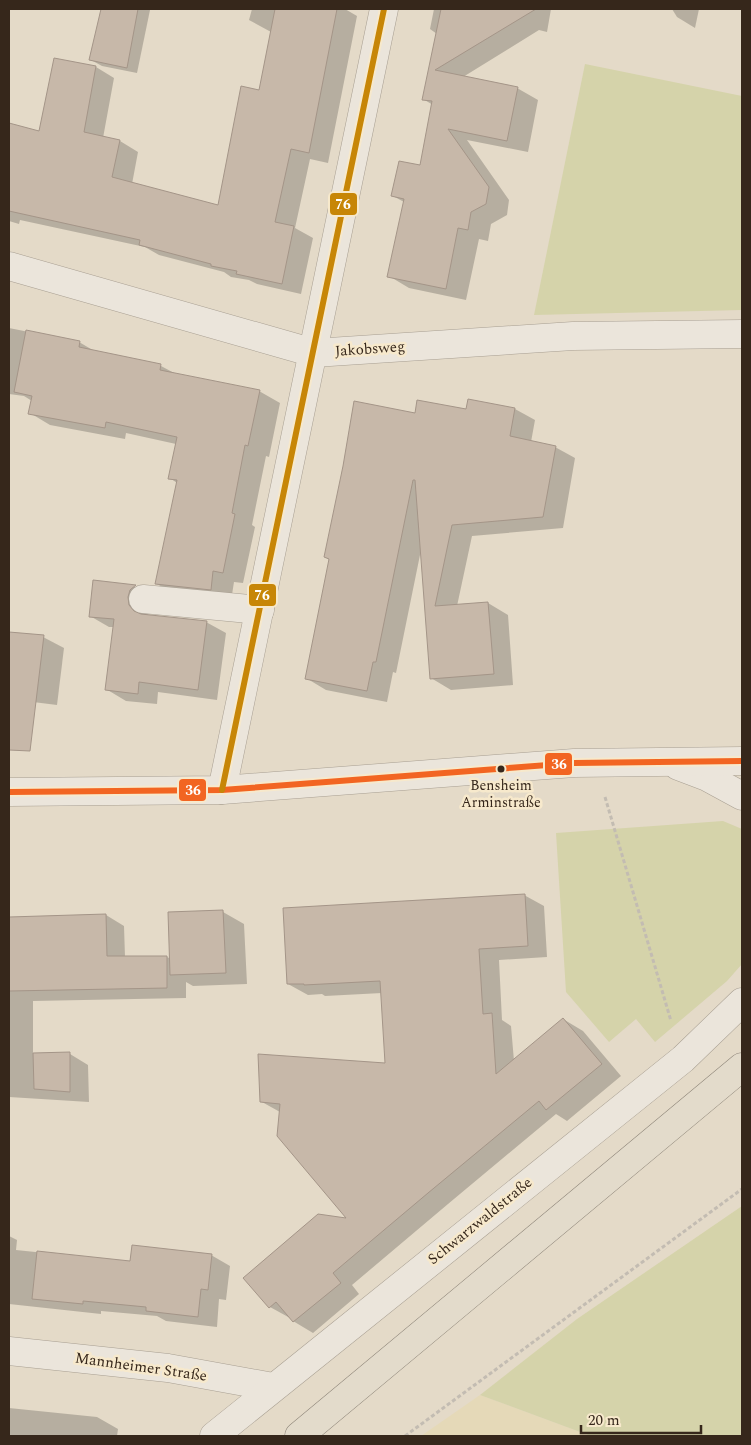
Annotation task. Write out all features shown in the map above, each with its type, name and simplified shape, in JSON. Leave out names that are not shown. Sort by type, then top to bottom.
[{"type":"main road","points":[[299,1436],[742,1067]]},
{"type":"street","points":[[222,790],[384,9]]},
{"type":"street","name":"Jakobsweg","points":[[9,266],[314,353],[573,336],[742,334]]},
{"type":"street","points":[[143,599],[260,610]]},
{"type":"street","points":[[9,792],[222,790],[574,763],[742,761]]},
{"type":"street","points":[[668,762],[707,777],[742,796]]},
{"type":"street","name":"Schwarzwaldstraße","points":[[214,1436],[683,1059],[742,1002]]},
{"type":"street","name":"Mannheimer Straße","points":[[9,1351],[168,1368],[273,1387]]},
{"type":"path","points":[[595,763],[683,1059]]},
{"type":"path","points":[[405,1436],[742,1189]]},
{"type":"shaded area","points":[[585,64],[742,96],[742,310],[534,315]]},
{"type":"shaded area","points":[[723,821],[742,829],[742,964],[727,981],[655,1042],[636,1019],[609,1042],[566,992],[556,833]]},
{"type":"shaded area","points":[[742,1206],[742,1436],[591,1436],[480,1395],[577,1319]]},
{"type":"shaded area","points":[[480,1395],[591,1436],[421,1436]]},
{"type":"building","points":[[101,9],[138,9],[127,68],[89,60]]},
{"type":"building","points":[[275,9],[337,9],[309,153],[291,149],[275,222],[294,226],[282,284],[236,274],[237,271],[211,266],[211,264],[139,245],[140,240],[9,211],[9,123],[39,131],[54,58],[96,66],[84,132],[120,140],[112,177],[218,205],[241,86],[259,90]]},
{"type":"building","points":[[441,9],[536,9],[435,70],[518,87],[507,141],[448,129],[489,187],[486,204],[471,212],[468,230],[458,228],[446,289],[387,277],[404,199],[391,196],[399,161],[420,165],[432,101],[422,100]]},
{"type":"building","points":[[26,330],[80,341],[79,347],[161,364],[160,370],[260,390],[248,446],[245,445],[232,513],[235,514],[223,573],[213,571],[211,590],[155,584],[177,480],[168,479],[177,437],[106,422],[105,428],[28,414],[32,396],[14,392]]},
{"type":"building","points":[[468,399],[515,408],[510,436],[556,446],[543,517],[452,525],[435,606],[488,602],[494,674],[430,679],[415,480],[413,480],[376,662],[373,662],[367,691],[305,679],[329,559],[324,557],[354,401],[415,413],[417,400],[466,409]]},
{"type":"building","points":[[93,580],[136,585],[130,590],[128,597],[129,605],[134,611],[141,614],[207,621],[198,690],[139,682],[138,694],[105,690],[114,619],[89,617]]},
{"type":"building","points":[[9,632],[44,635],[30,751],[9,750]]},
{"type":"building","points":[[525,894],[528,946],[479,949],[483,1014],[492,1013],[496,1074],[563,1018],[602,1064],[546,1110],[539,1101],[428,1193],[333,1273],[341,1283],[293,1322],[276,1302],[269,1308],[243,1278],[318,1214],[346,1218],[277,1136],[280,1104],[260,1102],[258,1054],[385,1063],[380,981],[304,985],[287,984],[283,908]]},
{"type":"building","points":[[223,910],[226,973],[170,975],[168,912]]},
{"type":"building","points":[[106,914],[107,956],[167,956],[167,988],[9,991],[9,917]]},
{"type":"building","points":[[70,1052],[70,1092],[34,1089],[33,1053]]},
{"type":"building","points":[[132,1245],[212,1254],[208,1290],[201,1289],[198,1317],[146,1311],[146,1307],[83,1301],[83,1304],[32,1299],[37,1251],[130,1261]]},
{"type":"transit line","name":"76","points":[[222,790],[384,9]]},
{"type":"transit line","name":"36","points":[[9,792],[222,790],[574,763],[742,761]]},
{"type":"place","name":"Bensheim Arminstraße","points":[[501,769]]}]
